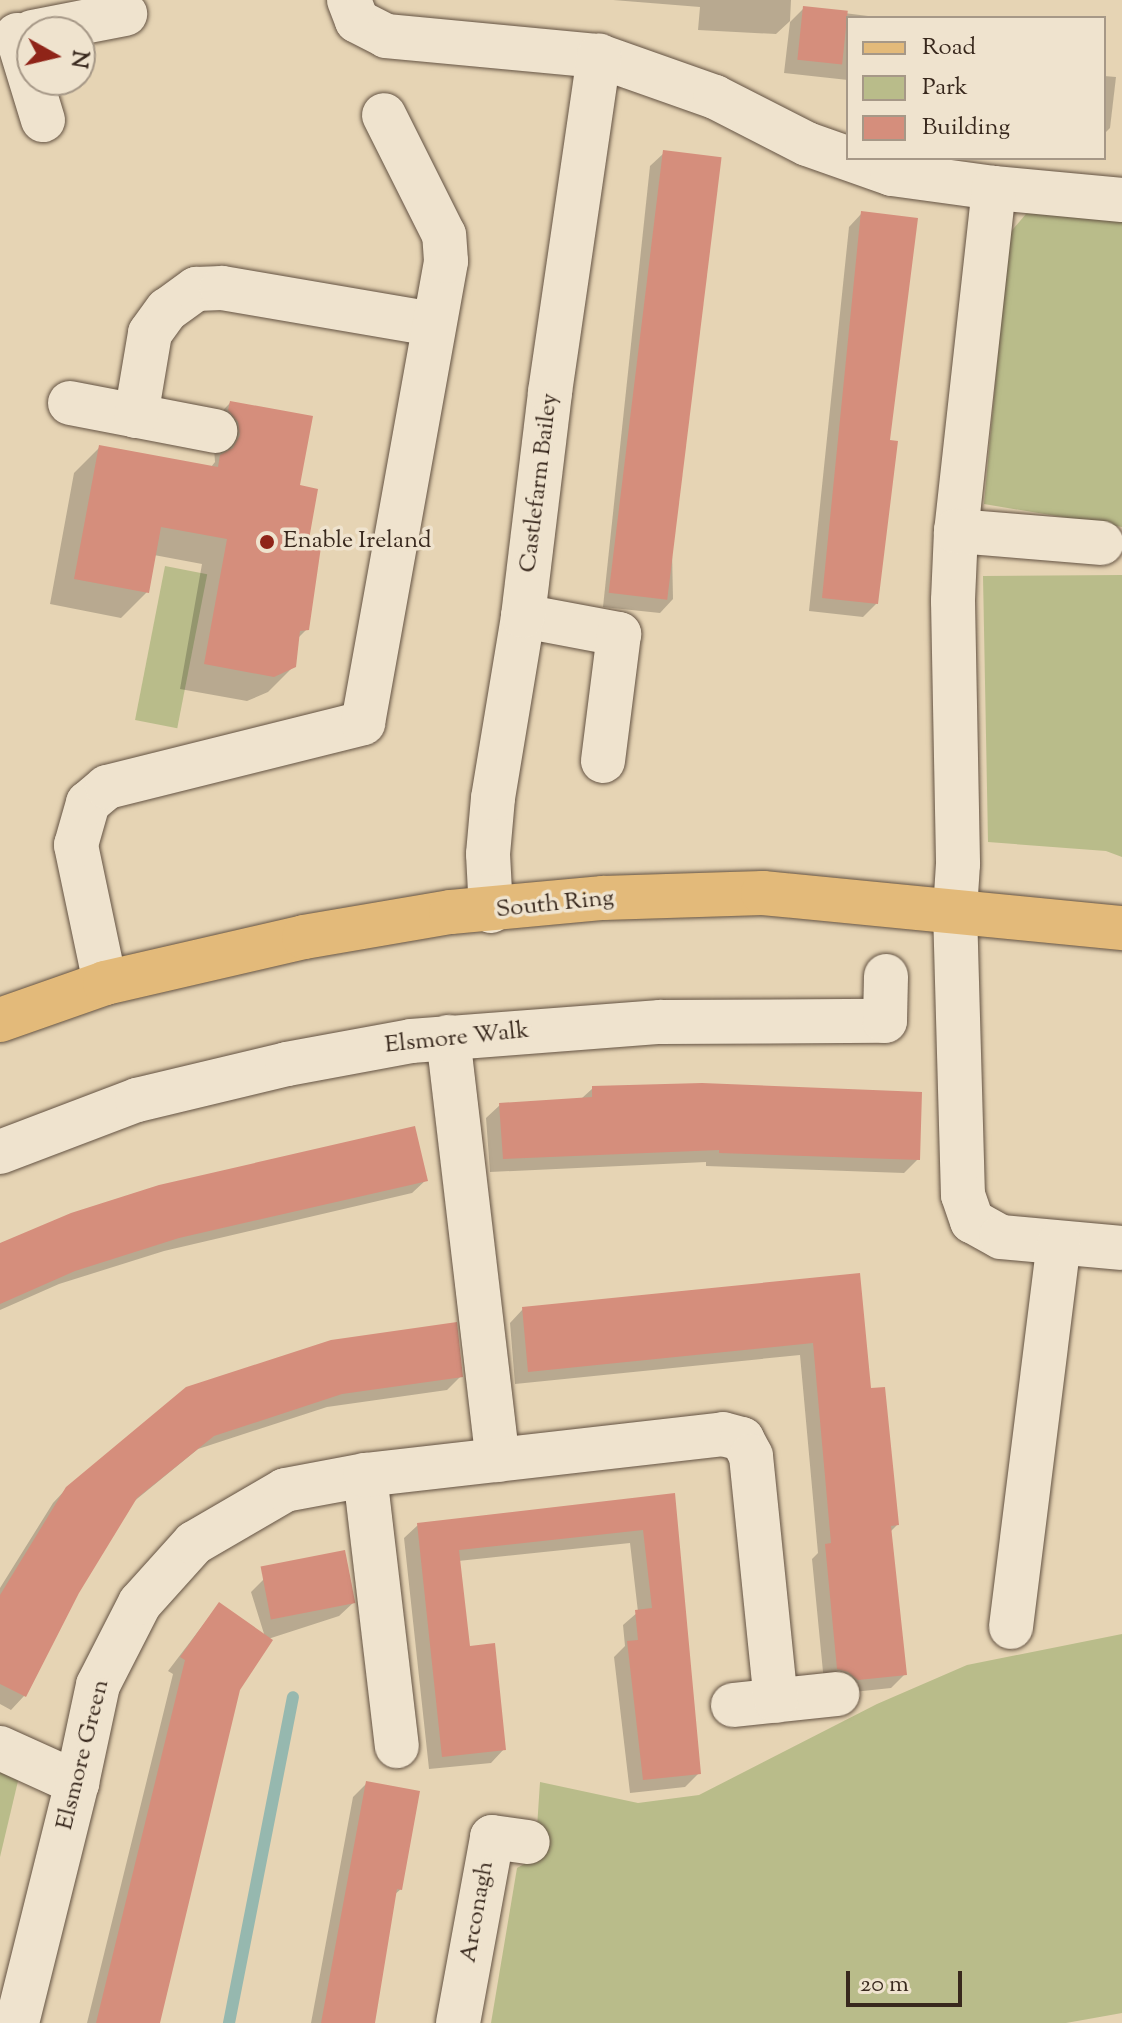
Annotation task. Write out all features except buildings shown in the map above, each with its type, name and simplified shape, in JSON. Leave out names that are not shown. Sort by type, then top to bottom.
[{"type":"main road","name":"South Ring","points":[[0,1020],[105,983],[304,937],[451,912],[491,911],[603,898],[763,893],[1122,928]]},
{"type":"street","points":[[349,0],[357,21],[386,36],[599,56],[715,97],[807,144],[846,158]]},
{"type":"street","points":[[96,20],[125,14]]},
{"type":"street","name":"Castlefarm Bailey","points":[[491,911],[488,854],[493,798],[523,616],[550,392],[599,56]]},
{"type":"street","points":[[37,96],[43,120]]},
{"type":"street","points":[[105,983],[76,845],[88,803],[107,787],[363,723],[446,261],[444,235],[384,115]]},
{"type":"street","points":[[852,160],[892,174],[994,188],[1122,200]]},
{"type":"street","points":[[994,188],[956,531],[953,601],[958,864],[955,910],[963,1195],[972,1221],[1001,1237],[1122,1248]]},
{"type":"street","points":[[136,416],[150,333],[167,310],[196,289],[222,288],[433,324]]},
{"type":"street","points":[[70,403],[215,431]]},
{"type":"street","points":[[956,531],[1102,543]]},
{"type":"street","points":[[523,616],[619,634],[603,761]]},
{"type":"street","name":"Elsmore Walk","points":[[0,1152],[137,1100],[287,1064],[448,1037],[660,1022],[885,1021],[886,976]]},
{"type":"street","points":[[448,1037],[498,1460]]},
{"type":"street","points":[[1011,1627],[1059,1244]]},
{"type":"street","name":"Elsmore Green","points":[[17,2023],[77,1783],[98,1685],[140,1603],[194,1543],[285,1490],[365,1475],[723,1434],[742,1439],[751,1456],[776,1701]]},
{"type":"street","points":[[365,1475],[365,1501],[397,1746]]},
{"type":"street","points":[[733,1705],[837,1694]]},
{"type":"street","points":[[0,1748],[77,1783]]},
{"type":"street","name":"Arconagh","points":[[458,2023],[492,1837],[528,1842]]},
{"type":"green space","points":[[1031,208],[1122,216],[1122,527],[984,504],[1009,234]]},
{"type":"green space","points":[[165,566],[207,574],[177,728],[135,720]]},
{"type":"green space","points":[[1122,575],[1122,857],[1106,851],[988,842],[983,576]]},
{"type":"green space","points":[[1122,1634],[1122,2013],[1066,2023],[491,2023],[517,1868],[535,1858],[540,1782],[638,1803],[699,1795],[877,1704],[967,1665]]},
{"type":"green space","points":[[0,1772],[18,1781],[0,1857]]},
{"type":"waterway","points":[[229,2023],[293,1697]]},
{"type":"place","name":"Enable Ireland","points":[[267,542]]}]
